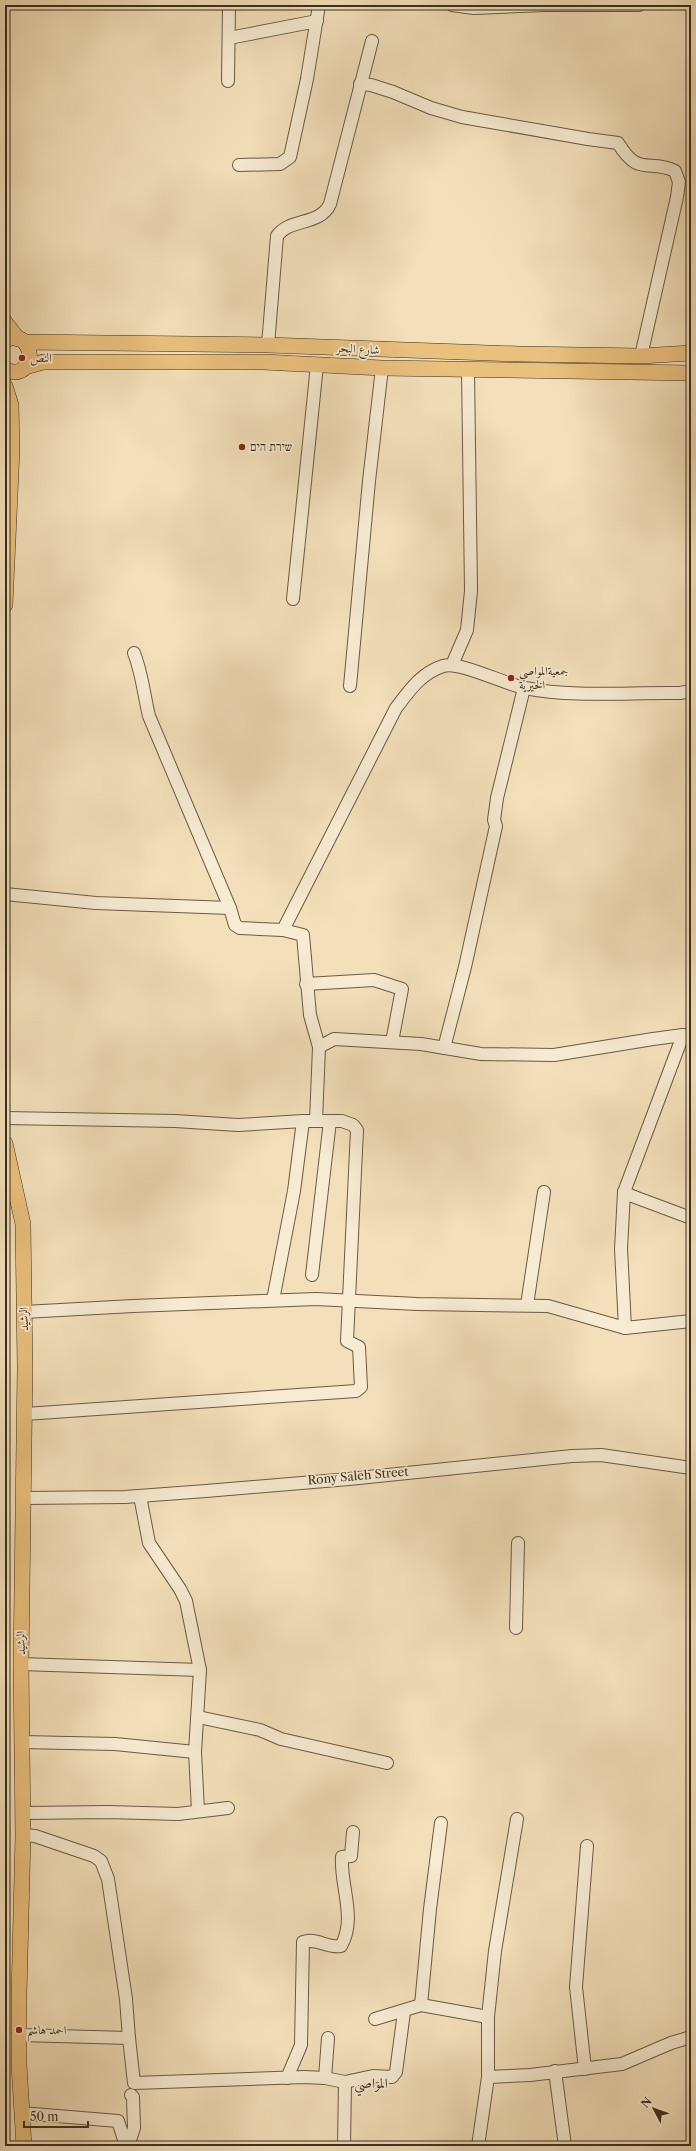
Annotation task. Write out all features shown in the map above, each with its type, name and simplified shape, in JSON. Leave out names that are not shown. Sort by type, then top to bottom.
[{"type":"main road","points":[[5,322],[16,340],[30,351],[30,357],[17,370],[11,406],[12,450],[5,605]]},
{"type":"main road","name":"شارع البحر","points":[[16,340],[268,345],[512,354],[641,356],[691,353]]},
{"type":"main road","name":"شارع البحر","points":[[17,370],[43,362],[263,362],[382,368],[691,373]]},
{"type":"main road","points":[[5,386],[11,406]]},
{"type":"main road","name":"الرشيد","points":[[5,1142],[24,1224],[25,1414],[21,1664],[23,1835],[20,2035],[21,2113],[24,2146]]},
{"type":"street","points":[[228,81],[229,5]]},
{"type":"street","points":[[239,165],[280,164],[290,157],[307,79],[319,5]]},
{"type":"street","points":[[452,5],[474,8],[544,5],[639,5]]},
{"type":"street","points":[[229,38],[316,21]]},
{"type":"street","points":[[268,345],[277,236],[281,230],[286,227],[308,222],[328,210],[334,193],[360,84],[372,41]]},
{"type":"street","points":[[360,84],[371,85],[393,92],[431,108],[462,117],[618,143],[628,158],[635,163],[675,171],[679,182],[677,196],[641,356]]},
{"type":"street","points":[[293,599],[317,365]]},
{"type":"street","points":[[350,686],[369,481],[382,368]]},
{"type":"street","points":[[452,665],[467,630],[471,591],[468,370]]},
{"type":"street","points":[[134,653],[141,671],[143,691],[149,716],[230,908],[235,924],[240,928],[282,930],[303,935],[306,984],[310,1015],[318,1047],[316,1120]]},
{"type":"street","points":[[282,930],[396,708],[418,680],[432,671],[452,665],[524,688],[549,691],[680,693],[691,691]]},
{"type":"street","points":[[444,1048],[465,967],[496,826],[494,820],[497,798],[524,688]]},
{"type":"street","points":[[5,894],[96,903],[230,908]]},
{"type":"street","points":[[306,984],[374,980],[402,989],[392,1042]]},
{"type":"street","points":[[318,1047],[334,1040],[392,1042],[481,1054],[554,1055],[687,1036]]},
{"type":"street","points":[[626,1328],[621,1249],[624,1192],[687,1036]]},
{"type":"street","points":[[5,1118],[175,1121],[238,1125],[316,1120],[342,1121],[353,1125],[357,1130],[347,1341],[359,1347],[361,1355],[361,1387],[356,1391],[25,1414]]},
{"type":"street","points":[[273,1300],[294,1190],[303,1121]]},
{"type":"street","points":[[312,1275],[330,1121]]},
{"type":"street","points":[[527,1305],[544,1192]]},
{"type":"street","points":[[624,1192],[691,1218]]},
{"type":"street","points":[[24,1312],[316,1299],[417,1304],[548,1306],[626,1328],[691,1321]]},
{"type":"street","name":"Rony Saleh Street","points":[[23,1498],[140,1496],[349,1479],[553,1456],[601,1455],[691,1468]]},
{"type":"street","points":[[140,1496],[149,1543],[180,1589],[186,1601],[200,1670],[196,1752],[198,1811]]},
{"type":"street","points":[[516,1628],[518,1543]]},
{"type":"street","points":[[21,1664],[200,1670]]},
{"type":"street","points":[[198,1717],[260,1730],[281,1739],[387,1763]]},
{"type":"street","points":[[22,1742],[115,1744],[196,1752]]},
{"type":"street","points":[[23,1813],[108,1812],[178,1814],[228,1808]]},
{"type":"street","points":[[478,2146],[488,2077],[488,2017],[495,1951],[518,1819]]},
{"type":"street","points":[[421,2005],[430,1910],[441,1823]]},
{"type":"street","points":[[287,2078],[301,2045],[303,1942],[309,1940],[335,1947],[341,1946],[345,1939],[349,1917],[341,1870],[342,1857],[351,1856],[353,1832]]},
{"type":"street","points":[[23,1835],[35,1836],[94,1856],[101,1861],[106,1869],[113,1901],[129,2038],[133,2089],[134,2128],[127,2146]]},
{"type":"street","points":[[586,2068],[576,1987],[587,1846]]},
{"type":"street","points":[[375,2019],[404,2012],[421,2005],[488,2017]]},
{"type":"street","points":[[133,2089],[287,2078],[325,2078],[345,2082],[373,2076],[392,2076],[396,2072],[404,2012]]},
{"type":"street","points":[[20,2035],[129,2038]]},
{"type":"street","points":[[488,2077],[516,2077],[622,2064],[671,2043],[691,2037]]},
{"type":"street","points":[[325,2078],[328,2038]]},
{"type":"street","points":[[555,2072],[565,2146]]},
{"type":"street","points":[[344,2146],[345,2082]]},
{"type":"street","points":[[118,2121],[128,2106],[133,2089]]},
{"type":"street","points":[[21,2113],[118,2121]]},
{"type":"street","points":[[118,2121],[127,2146]]},
{"type":"place","name":"النص","points":[[22,358]]},
{"type":"place","name":"שירת הים","points":[[242,447]]},
{"type":"place","name":"جمعيةالمواصي الخيرية","points":[[511,678]]},
{"type":"place","name":"احمد هاشم","points":[[19,2030]]},
{"type":"district","name":"المواصي","points":[[371,2083]]}]
